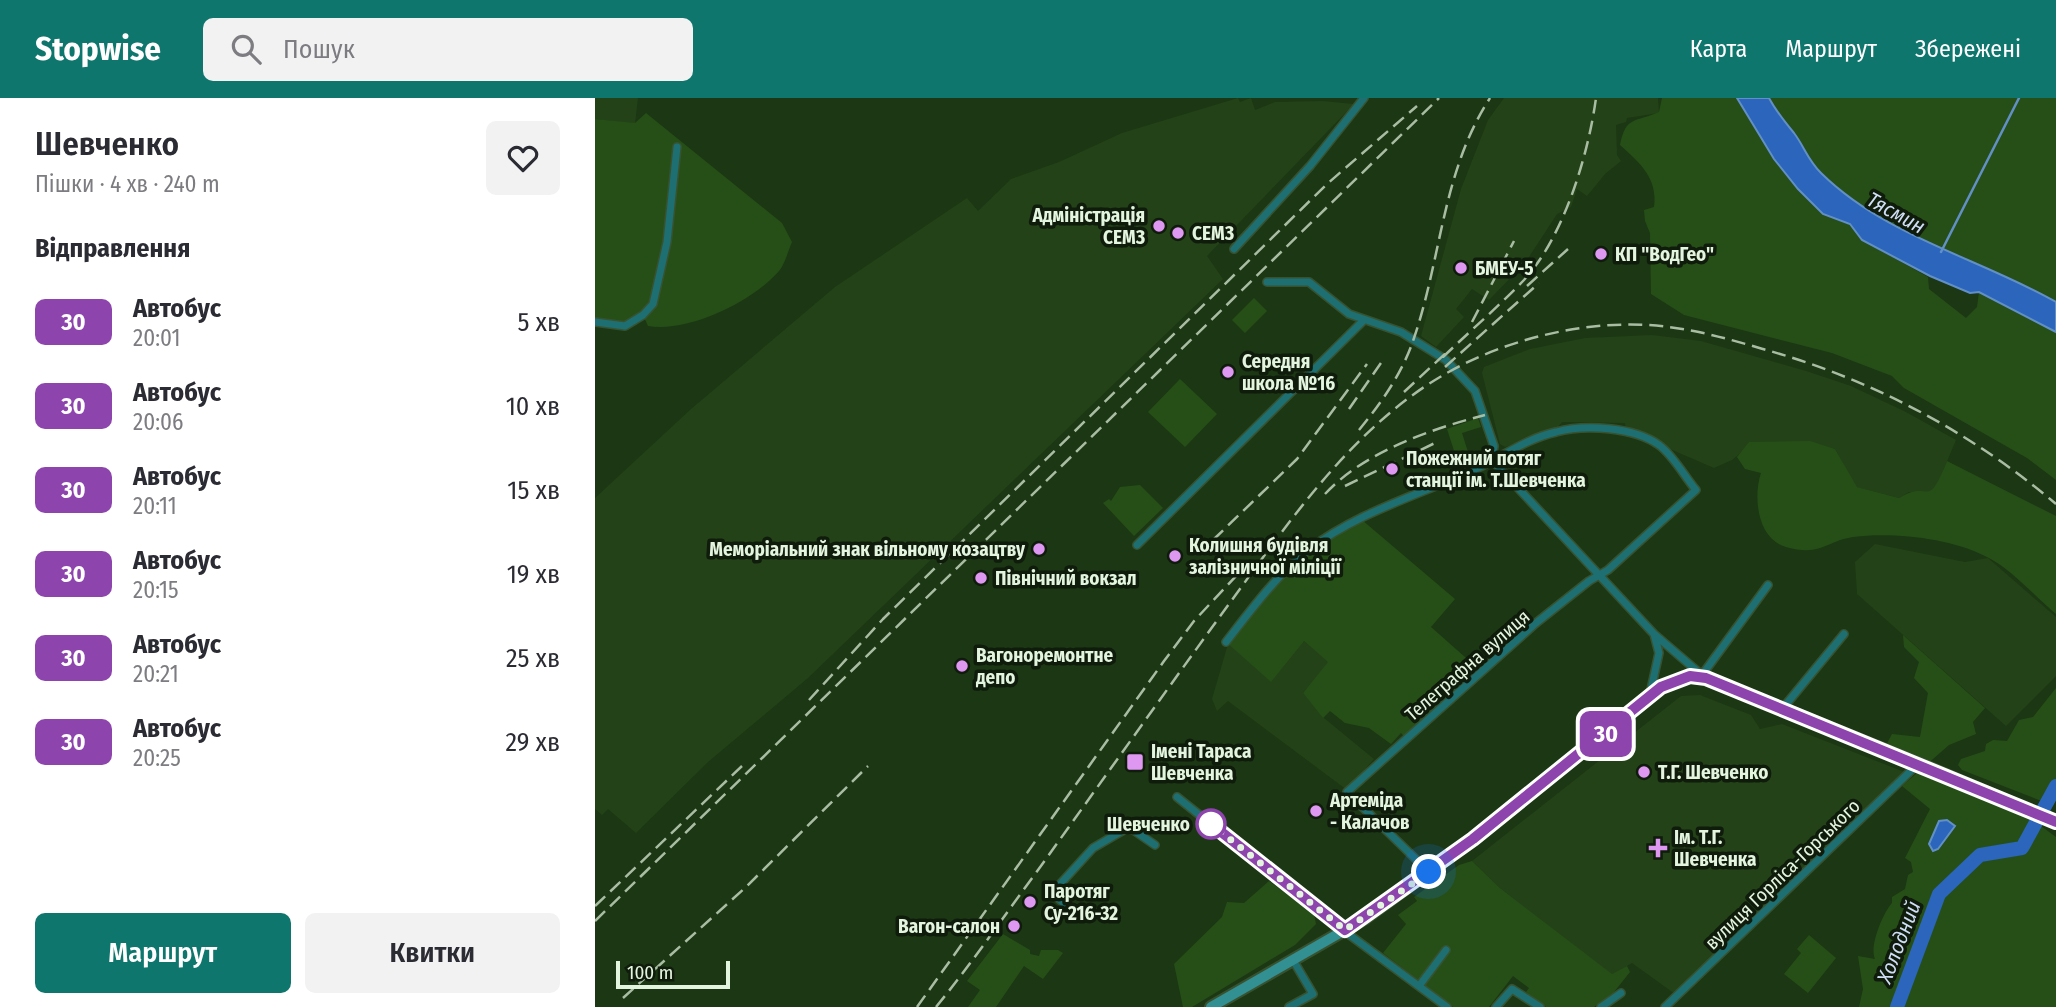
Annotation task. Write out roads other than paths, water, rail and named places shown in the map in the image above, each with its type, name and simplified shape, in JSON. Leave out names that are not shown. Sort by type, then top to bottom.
[{"type":"main road","points":[[1211,1007],[1345,930],[1429,872],[1650,697],[1676,680],[1690,676],[1704,676],[1919,763],[2052,821]]},
{"type":"street","points":[[1234,249],[1310,166],[1364,98]]},
{"type":"street","points":[[595,322],[625,326],[643,315],[653,304],[667,242],[677,147]]},
{"type":"street","points":[[1268,282],[1309,282],[1349,314],[1414,339],[1446,360],[1472,386],[1494,446],[1492,460]]},
{"type":"street","points":[[1137,545],[1364,320]]},
{"type":"street","name":"Телеграфна вулиця","points":[[1429,872],[1347,792],[1536,623],[1599,575],[1696,490],[1660,445],[1617,429],[1581,428],[1556,432],[1508,449],[1492,460]]},
{"type":"street","points":[[1492,460],[1654,634],[1704,676],[1768,584]]},
{"type":"street","points":[[1226,642],[1263,594],[1310,550],[1356,519],[1492,460]]},
{"type":"street","points":[[1650,697],[1659,653],[1654,634]]},
{"type":"street","points":[[1783,708],[1844,634]]},
{"type":"street","name":"вулиця Горліса-Горського","points":[[1665,1007],[1919,763]]},
{"type":"street","points":[[1177,797],[1447,1007]]},
{"type":"street","points":[[1071,909],[1052,892],[1093,848],[1129,827],[1155,845]]},
{"type":"street","points":[[1419,986],[1446,950]]},
{"type":"street","points":[[1289,1007],[1313,993],[1293,960]]},
{"type":"street","points":[[1496,1007],[1512,989],[1540,1007]]},
{"type":"street","points":[[1601,1007],[1621,993]]},
{"type":"water","points":[[1737,98],[1769,98],[1816,168],[1874,214],[2056,302],[2056,332],[1979,292],[1970,293],[1930,276],[1862,240],[1850,224],[1823,214],[1774,159]]},
{"type":"water","points":[[1947,820],[1955,826],[1938,849],[1933,851],[1929,844],[1939,821]]},
{"type":"waterway","points":[[1941,252],[2019,98]]},
{"type":"waterway","name":"Холодний","points":[[1897,1007],[1939,894],[1980,855],[2022,848],[2056,786]]},
{"type":"railway","points":[[595,921],[1439,98]]},
{"type":"railway","points":[[1359,430],[1391,386],[1409,351],[1423,307],[1452,185],[1474,126],[1490,98]]},
{"type":"railway","points":[[1443,357],[1524,280],[1551,241],[1580,169],[1596,98]]},
{"type":"railway","points":[[809,700],[883,619],[1327,184],[1417,106]]},
{"type":"railway","points":[[1472,322],[1514,241]]},
{"type":"railway","points":[[1527,286],[1568,249]]},
{"type":"railway","points":[[1445,367],[1539,283]]},
{"type":"railway","points":[[936,1007],[1299,510],[1350,450],[1378,423],[1408,399],[1465,363],[1521,341],[1580,328],[1640,325],[1669,327],[1716,336],[1803,361],[1881,392],[1954,431],[1990,454],[2056,504]]},
{"type":"railway","points":[[1404,392],[1447,352]]},
{"type":"railway","points":[[1349,409],[1383,360]]},
{"type":"railway","points":[[1213,540],[1297,459],[1367,364]]},
{"type":"railway","points":[[1325,494],[1359,466],[1399,444],[1485,415]]},
{"type":"railway","points":[[1345,486],[1435,443]]},
{"type":"railway","points":[[917,1007],[1164,661],[1194,621],[1250,561]]},
{"type":"railway","points":[[595,906],[742,766]]},
{"type":"railway","points":[[623,998],[746,887],[868,766]]},
{"type":"place","name":"Адміністрація СЕМЗ","points":[[1159,226]]},
{"type":"place","name":"СЕМЗ","points":[[1178,233]]},
{"type":"place","name":"КП \"ВодГео\"","points":[[1601,254]]},
{"type":"place","name":"БМЕУ-5","points":[[1461,268]]},
{"type":"place","name":"Середня школа №16","points":[[1228,372]]},
{"type":"place","name":"Пожежний потяг станції ім. Т.Шевченка","points":[[1392,469]]},
{"type":"place","name":"Меморіальний знак вільному козацтву","points":[[1039,549]]},
{"type":"place","name":"Колишня будівля залізничної міліції","points":[[1175,556]]},
{"type":"place","name":"Північний вокзал","points":[[981,578]]},
{"type":"place","name":"Вагоноремонтне депо","points":[[962,666]]},
{"type":"place","name":"Імені Тараса Шевченка","points":[[1135,762]]},
{"type":"place","name":"Т.Г. Шевченко","points":[[1644,772]]},
{"type":"place","name":"Артеміда - Калачов","points":[[1316,811]]},
{"type":"place","name":"Шевченко","points":[[1211,824]]},
{"type":"place","name":"Ім. Т.Г. Шевченка","points":[[1658,848]]},
{"type":"place","name":"Паротяг Су-216-32","points":[[1030,902]]},
{"type":"place","name":"Вагон-салон","points":[[1014,926]]},
{"type":"water label","name":"Тясмин","points":[[1896,213]]}]
